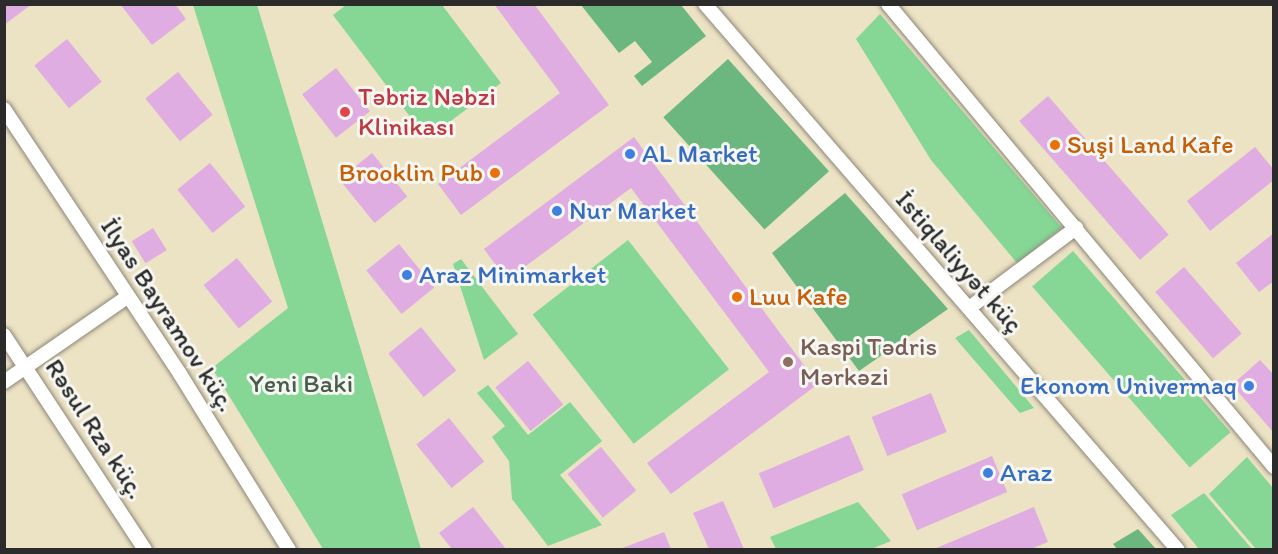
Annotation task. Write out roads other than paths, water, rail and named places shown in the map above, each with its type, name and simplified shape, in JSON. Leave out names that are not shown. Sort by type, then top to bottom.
[{"type":"street","name":"İstiqlaliyyət küç","points":[[705,4],[1178,549]]},
{"type":"street","points":[[888,4],[1274,467]]},
{"type":"street","name":"İlyas Bayramov küç.","points":[[4,109],[290,549]]},
{"type":"street","points":[[969,309],[1076,228]]},
{"type":"street","points":[[4,382],[127,297]]},
{"type":"street","name":"Rəsul Rza küç.","points":[[4,335],[145,549]]},
{"type":"place","name":"Təbriz Nəbzi Klinikası","points":[[345,112]]},
{"type":"place","name":"Suşi Land Kafe","points":[[1055,145]]},
{"type":"place","name":"AL Market","points":[[630,154]]},
{"type":"place","name":"Brooklin Pub","points":[[495,173]]},
{"type":"place","name":"Nur Market","points":[[557,211]]},
{"type":"place","name":"Araz Minimarket","points":[[407,275]]},
{"type":"place","name":"Luu Kafe","points":[[737,297]]},
{"type":"place","name":"Kaspi Tədris Mərkəzi","points":[[788,362]]},
{"type":"place","name":"Ekonom Univermaq","points":[[1249,386]]},
{"type":"place","name":"Araz","points":[[988,473]]},
{"type":"park label","name":"Yeni Baki","points":[[301,384]]}]
